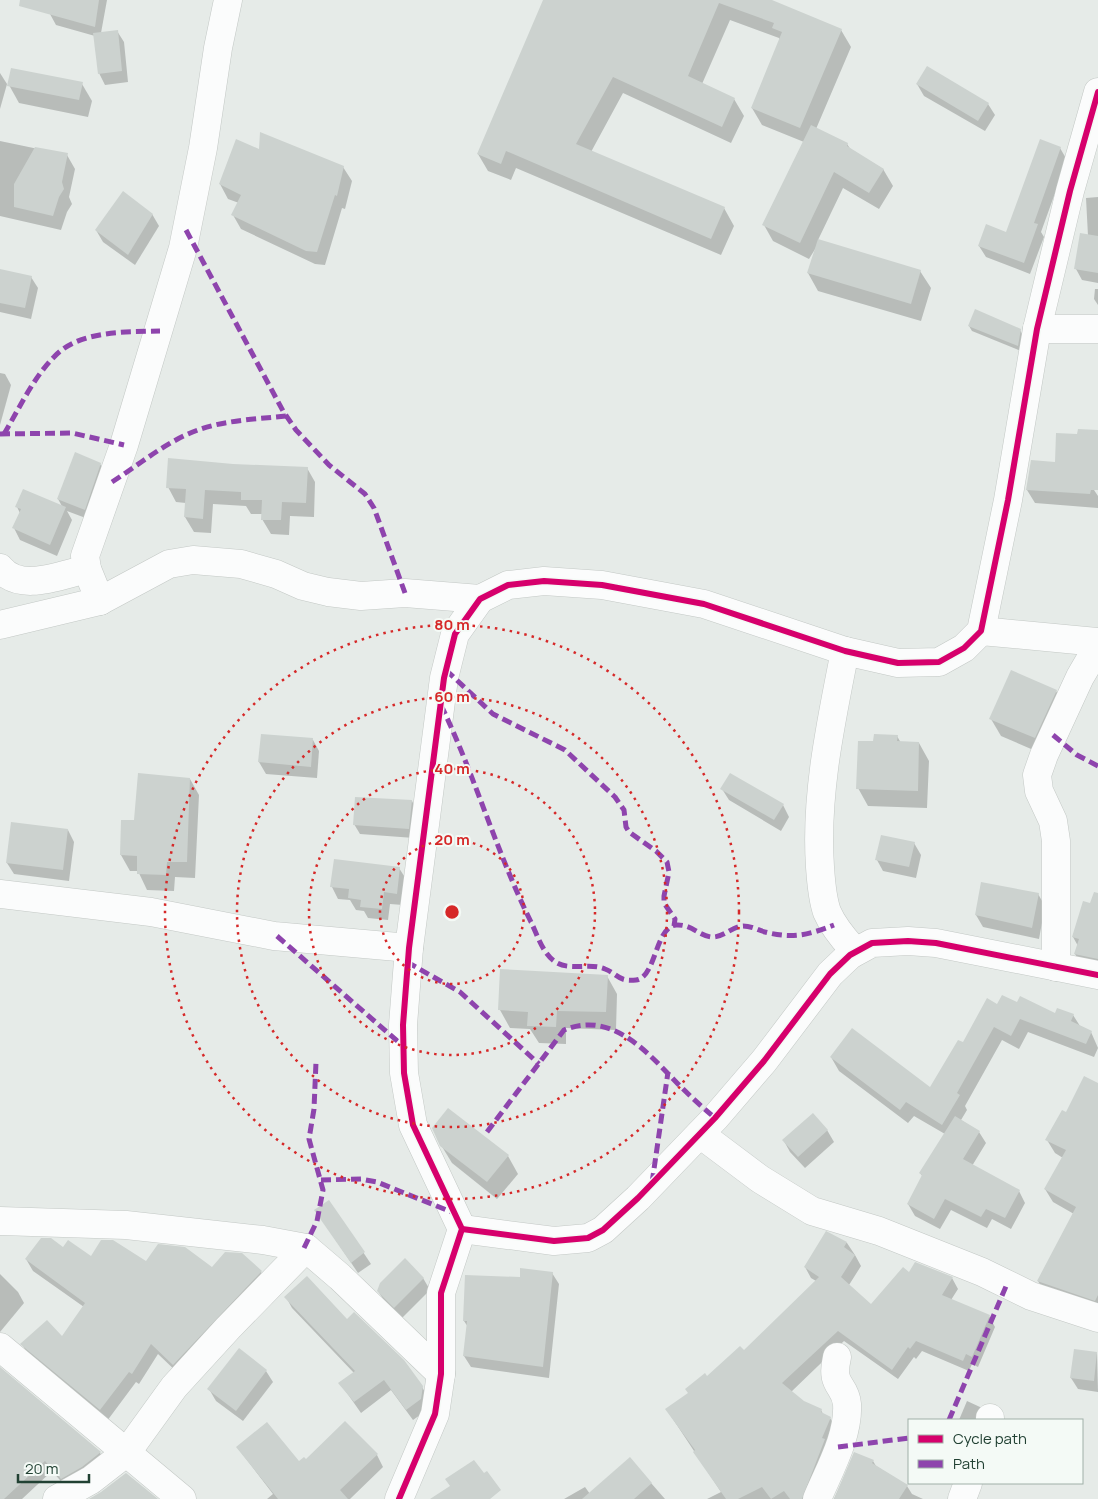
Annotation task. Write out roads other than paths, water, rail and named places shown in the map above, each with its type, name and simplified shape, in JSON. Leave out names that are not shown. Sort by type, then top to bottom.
[{"type":"street","points":[[100,601],[87,568],[85,556],[88,543],[102,511],[124,446],[183,248],[203,148],[218,48],[228,0]]},
{"type":"street","points":[[399,1499],[435,1414],[441,1374],[441,1293],[462,1229],[414,1125],[404,1073],[403,1025],[409,948],[444,678],[455,634],[480,599],[508,585],[544,581],[602,585],[704,604],[845,652],[898,663],[939,662],[964,648],[981,631],[1008,500],[1037,329],[1070,191],[1098,92]]},
{"type":"street","points":[[1037,329],[1098,329]]},
{"type":"street","points":[[0,626],[100,601],[169,564],[193,560],[241,564],[276,574],[303,586],[328,592],[361,596],[405,593],[480,599]]},
{"type":"street","points":[[0,568],[6,576],[24,582],[87,568]]},
{"type":"street","points":[[981,631],[1098,642]]},
{"type":"street","points":[[1056,967],[1056,841],[1053,821],[1039,791],[1037,775],[1044,755],[1080,676],[1098,646]]},
{"type":"street","points":[[845,652],[824,769],[819,845],[821,881],[827,912],[841,936],[853,949],[850,955]]},
{"type":"street","points":[[0,894],[151,912],[274,936],[409,948]]},
{"type":"street","points":[[462,1229],[554,1241],[588,1238],[603,1230],[638,1198],[700,1134],[764,1061],[830,974],[850,955],[872,943],[908,941],[936,943],[1098,975]]},
{"type":"street","points":[[700,1134],[766,1184],[812,1211],[879,1231],[982,1272],[1031,1296],[1098,1318]]},
{"type":"street","points":[[0,1220],[126,1225],[263,1240],[306,1248],[441,1374]]},
{"type":"street","points":[[57,1499],[91,1480],[127,1452],[174,1387],[306,1248]]},
{"type":"street","points":[[0,1348],[182,1499]]},
{"type":"street","points":[[817,1499],[840,1442],[845,1423],[847,1403],[834,1375],[837,1357]]},
{"type":"street","points":[[962,1499],[968,1484]]}]
